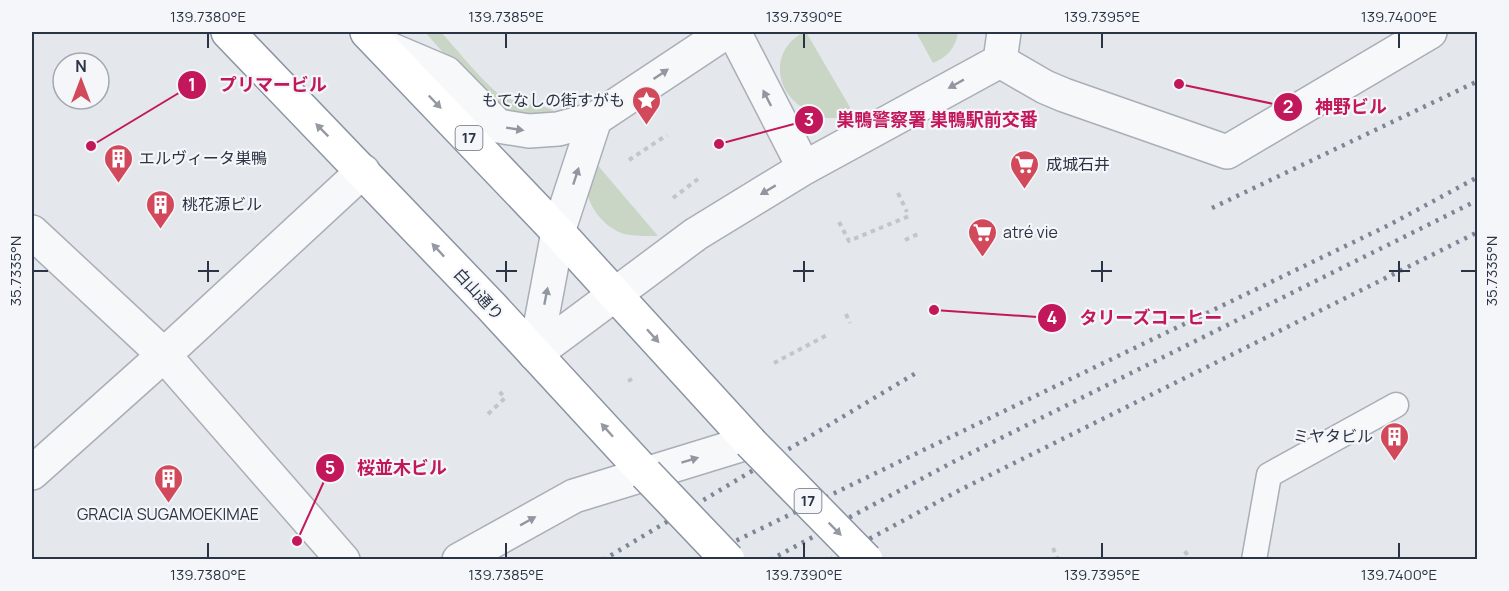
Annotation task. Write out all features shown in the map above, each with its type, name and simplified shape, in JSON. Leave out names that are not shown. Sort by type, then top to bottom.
[{"type":"highway","name":"白山通り","points":[[228,32],[363,171],[728,560]]},
{"type":"highway","name":"17","points":[[373,38],[558,232],[750,442],[866,560]]},
{"type":"street","points":[[373,38],[446,74],[498,126],[529,131],[548,130],[595,119],[726,32]]},
{"type":"street","points":[[734,32],[804,168]]},
{"type":"street","points":[[535,354],[696,234],[1002,46],[1045,87],[1227,152],[1430,32]]},
{"type":"street","points":[[535,354],[558,232],[595,119]]},
{"type":"street","points":[[32,472],[164,355],[363,171]]},
{"type":"street","points":[[32,232],[164,355],[343,560]]},
{"type":"street","points":[[459,560],[574,496],[750,442]]},
{"type":"lane","points":[[1254,560],[1269,475],[1396,405]]},
{"type":"path","points":[[629,160],[667,135]]},
{"type":"path","points":[[666,203],[699,179]]},
{"type":"path","points":[[839,222],[849,241],[908,214],[898,193]]},
{"type":"path","points":[[905,240],[918,234]]},
{"type":"path","points":[[846,314],[850,323]]},
{"type":"path","points":[[774,363],[829,334]]},
{"type":"path","points":[[628,381],[636,376]]},
{"type":"path","points":[[488,414],[505,398],[498,390]]},
{"type":"path","points":[[1053,548],[1058,560]]},
{"type":"path","points":[[1185,551],[1190,560]]},
{"type":"green space","points":[[425,32],[441,32],[482,78],[504,97],[554,111],[538,115],[512,114],[492,103],[472,85]]},
{"type":"green space","points":[[804,32],[851,109],[849,117],[815,116],[793,100],[786,90],[781,80],[781,59],[793,39]]},
{"type":"green space","points":[[916,32],[958,32],[950,51],[933,63]]},
{"type":"green space","points":[[595,162],[658,236],[621,233],[598,215],[588,197],[586,188],[587,179]]},
{"type":"railway","points":[[1212,208],[1478,81]]},
{"type":"railway","points":[[696,560],[1389,225],[1478,177]]},
{"type":"railway","points":[[770,560],[953,462],[1478,200]]},
{"type":"railway","points":[[830,560],[960,490],[1478,232]]},
{"type":"railway","points":[[603,560],[916,373]]},
{"type":"place","name":"神野ビル","points":[[1179,84]]},
{"type":"place","name":"もてなしの街すがも","points":[[646,126]]},
{"type":"place","name":"巣鴨警察署 巣鴨駅前交番","points":[[719,144]]},
{"type":"place","name":"プリマービル","points":[[91,146]]},
{"type":"place","name":"エルヴィータ巣鴨","points":[[118,184]]},
{"type":"place","name":"成城石井","points":[[1025,190]]},
{"type":"place","name":"桃花源ビル","points":[[161,230]]},
{"type":"place","name":"atré vie","points":[[982,258]]},
{"type":"place","name":"タリーズコーヒー","points":[[934,310]]},
{"type":"place","name":"ミヤタビル","points":[[1394,462]]},
{"type":"place","name":"GRACIA SUGAMOEKIMAE","points":[[168,504]]},
{"type":"place","name":"桜並木ビル","points":[[297,541]]}]
